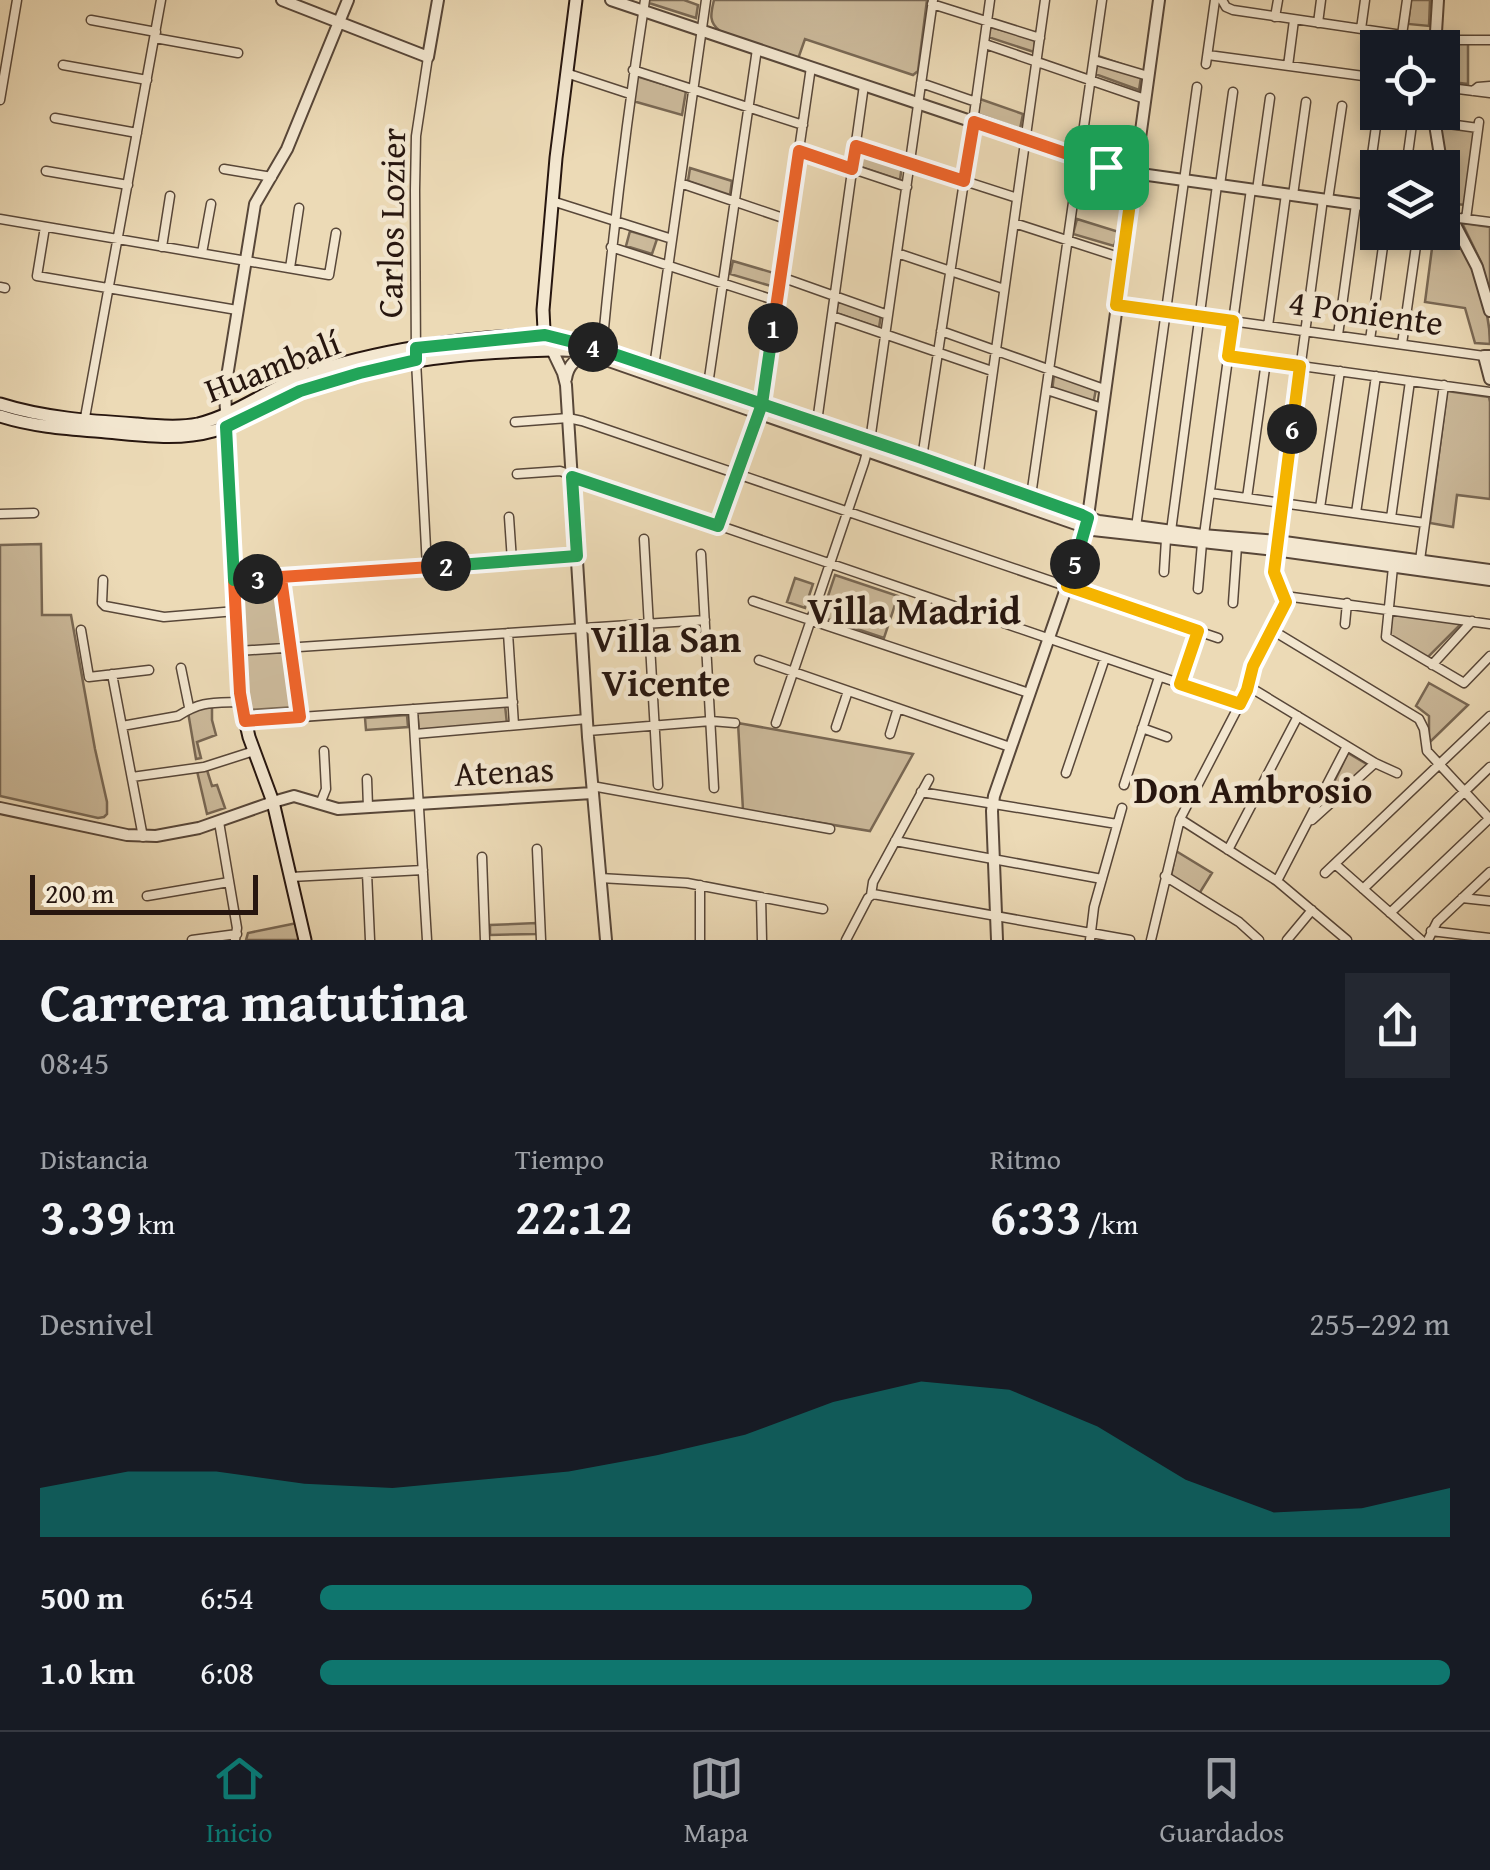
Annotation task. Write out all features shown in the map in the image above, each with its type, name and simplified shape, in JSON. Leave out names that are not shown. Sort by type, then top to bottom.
[{"type":"main road","points":[[552,350],[545,335],[543,310],[576,0]]},
{"type":"main road","name":"Huambalí","points":[[0,416],[22,422],[84,425],[184,426],[226,420],[304,375],[342,364],[545,335]]},
{"type":"main road","name":"Huambalí","points":[[416,354],[552,350]]},
{"type":"main road","name":"Huambalí","points":[[0,404],[84,425]]},
{"type":"main road","points":[[226,420],[241,702],[273,802],[305,940]]},
{"type":"street","points":[[0,100],[17,0]]},
{"type":"street","points":[[84,425],[161,0]]},
{"type":"street","points":[[282,0],[428,58]]},
{"type":"street","points":[[226,420],[226,389],[256,200],[293,134],[348,0]]},
{"type":"street","name":"Carlos Lozier","points":[[428,567],[416,354],[416,145],[438,0]]},
{"type":"street","points":[[611,0],[644,6],[811,68],[1134,174],[1360,204],[1338,336]]},
{"type":"street","points":[[654,367],[706,0]]},
{"type":"street","points":[[922,458],[990,0]]},
{"type":"street","points":[[978,478],[1046,0]]},
{"type":"street","points":[[1031,496],[1102,0]]},
{"type":"street","points":[[997,940],[992,803],[1087,523],[1159,0]]},
{"type":"street","points":[[1219,0],[1232,10],[1361,30],[1365,0]]},
{"type":"street","points":[[1219,0],[1207,60],[1360,76]]},
{"type":"street","points":[[1232,10],[1234,0]]},
{"type":"street","points":[[1275,17],[1278,0]]},
{"type":"street","points":[[1318,23],[1321,0]]},
{"type":"street","points":[[1403,30],[1407,0]]},
{"type":"street","points":[[1437,30],[1438,0]]},
{"type":"street","points":[[776,723],[869,446],[933,2],[1040,38]]},
{"type":"street","points":[[606,940],[592,790],[566,386],[572,363],[598,353],[644,6]]},
{"type":"street","points":[[91,20],[238,53]]},
{"type":"street","points":[[1288,66],[1294,20]]},
{"type":"street","points":[[1460,42],[1490,40]]},
{"type":"street","points":[[985,44],[1145,99]]},
{"type":"street","points":[[708,386],[757,49]]},
{"type":"street","points":[[1094,60],[1148,76]]},
{"type":"street","points":[[63,66],[147,80]]},
{"type":"street","points":[[718,526],[760,409],[811,68]]},
{"type":"street","points":[[633,70],[803,125]]},
{"type":"street","points":[[566,74],[630,94]]},
{"type":"street","points":[[920,83],[976,102]]},
{"type":"street","points":[[817,422],[864,85]]},
{"type":"street","points":[[1460,89],[1473,91],[1478,86],[1490,90]]},
{"type":"street","points":[[1136,527],[1198,87]]},
{"type":"street","points":[[1164,572],[1233,92]]},
{"type":"street","points":[[1198,589],[1233,321],[1270,98]]},
{"type":"street","points":[[1268,326],[1306,102]]},
{"type":"street","points":[[1151,940],[1180,820],[1240,704],[1253,666],[1286,602],[1274,575],[1276,545],[1305,331],[1342,106]]},
{"type":"street","points":[[55,118],[137,133]]},
{"type":"street","points":[[1460,121],[1479,125],[1466,219]]},
{"type":"street","points":[[1082,142],[1137,153]]},
{"type":"street","points":[[856,146],[1017,198]]},
{"type":"street","points":[[799,151],[906,186]]},
{"type":"street","points":[[224,169],[272,176]]},
{"type":"street","points":[[46,171],[128,185]]},
{"type":"street","points":[[680,182],[789,220]]},
{"type":"street","points":[[162,246],[170,196]]},
{"type":"street","points":[[552,200],[672,239]]},
{"type":"street","points":[[202,254],[211,204]]},
{"type":"street","points":[[290,268],[299,208]]},
{"type":"street","points":[[1460,218],[1490,222]]},
{"type":"street","points":[[0,219],[328,275],[336,233]]},
{"type":"street","points":[[1014,223],[1122,258]]},
{"type":"street","points":[[46,227],[37,276],[237,310]]},
{"type":"street","points":[[1460,238],[1477,267],[1490,311]]},
{"type":"street","points":[[612,246],[777,302]]},
{"type":"street","points":[[1370,340],[1382,250]]},
{"type":"street","points":[[1402,344],[1415,250]]},
{"type":"street","points":[[897,253],[1004,289]]},
{"type":"street","points":[[781,278],[888,315]]},
{"type":"street","name":"4 Poniente","points":[[1116,305],[1487,356]]},
{"type":"street","points":[[832,316],[992,371]]},
{"type":"street","points":[[941,331],[1104,389]]},
{"type":"street","name":"Huambalí","points":[[545,335],[570,340],[1087,523],[1136,527],[1169,535]]},
{"type":"street","points":[[552,350],[566,386]]},
{"type":"street","name":"Huambalí","points":[[552,350],[598,353],[654,367],[760,409],[817,422],[869,446],[922,458],[1031,496],[1102,532],[1276,545],[1490,570]]},
{"type":"street","points":[[1228,356],[1490,392]]},
{"type":"street","points":[[1487,356],[1490,379]]},
{"type":"street","points":[[1247,498],[1266,361]]},
{"type":"street","points":[[1320,508],[1340,371]]},
{"type":"street","points":[[1356,514],[1376,376]]},
{"type":"street","points":[[1391,518],[1410,381]]},
{"type":"street","points":[[1420,560],[1444,386]]},
{"type":"street","points":[[1047,390],[1102,408]]},
{"type":"street","points":[[516,422],[568,418],[582,421],[1218,638]]},
{"type":"street","points":[[518,474],[560,471],[1240,704]]},
{"type":"street","points":[[1210,493],[1425,523]]},
{"type":"street","points":[[0,514],[34,513]]},
{"type":"street","points":[[509,517],[512,561]]},
{"type":"street","points":[[644,539],[658,786]]},
{"type":"street","name":"Huambalí","points":[[1203,539],[1237,546],[1276,545],[1490,580]]},
{"type":"street","points":[[1232,603],[1237,546]]},
{"type":"street","points":[[701,554],[714,788]]},
{"type":"street","points":[[234,580],[577,556]]},
{"type":"street","points":[[1393,567],[1386,637],[1464,683],[1490,656]]},
{"type":"street","points":[[281,578],[300,717]]},
{"type":"street","points":[[103,580],[105,606],[164,618],[236,610]]},
{"type":"street","points":[[1285,596],[1490,624]]},
{"type":"street","points":[[753,600],[1030,693]]},
{"type":"street","points":[[1344,624],[1347,603]]},
{"type":"street","points":[[238,651],[704,620]]},
{"type":"street","points":[[1432,664],[1472,621]]},
{"type":"street","points":[[81,630],[89,677],[149,670]]},
{"type":"street","points":[[1272,630],[1419,719],[1429,754],[1490,818],[1390,913]]},
{"type":"street","points":[[1180,684],[1198,631]]},
{"type":"street","points":[[508,633],[514,725]]},
{"type":"street","points":[[1066,773],[1105,658]]},
{"type":"street","points":[[759,660],[1010,747]]},
{"type":"street","points":[[181,668],[189,707]]},
{"type":"street","points":[[112,674],[143,837]]},
{"type":"street","points":[[1124,784],[1159,677]]},
{"type":"street","points":[[1248,686],[1397,773]]},
{"type":"street","points":[[836,727],[848,691]]},
{"type":"street","points":[[122,726],[178,716],[189,707],[208,703],[241,702]]},
{"type":"street","points":[[245,721],[513,702]]},
{"type":"street","points":[[890,734],[898,708]]},
{"type":"street","points":[[413,709],[427,940]]},
{"type":"street","points":[[1228,850],[1298,716]]},
{"type":"street","points":[[1326,874],[1490,716]]},
{"type":"street","points":[[415,734],[514,725],[735,723]]},
{"type":"street","points":[[1142,728],[1167,737]]},
{"type":"street","points":[[1278,881],[1347,746]]},
{"type":"street","points":[[320,804],[326,789],[324,751]]},
{"type":"street","points":[[132,777],[204,767],[254,752]]},
{"type":"street","points":[[1306,826],[1375,763]]},
{"type":"street","points":[[1363,889],[1490,767]]},
{"type":"street","points":[[846,940],[929,778]]},
{"type":"street","points":[[366,779],[368,807]]},
{"type":"street","points":[[592,790],[830,829]]},
{"type":"street","name":"Atenas","points":[[273,802],[298,796],[338,809],[592,790]]},
{"type":"street","points":[[922,792],[1117,824]]},
{"type":"street","points":[[0,808],[143,837],[219,822],[273,802]]},
{"type":"street","points":[[1090,936],[1122,808]]},
{"type":"street","points":[[1180,820],[1278,881],[1347,940]]},
{"type":"street","points":[[192,940],[236,937],[219,822]]},
{"type":"street","points":[[895,841],[1102,879]]},
{"type":"street","points":[[537,849],[541,940]]},
{"type":"street","points":[[482,856],[485,940]]},
{"type":"street","points":[[1335,864],[1390,913],[1427,937],[1490,938]]},
{"type":"street","points":[[291,877],[423,870]]},
{"type":"street","points":[[1427,937],[1490,872]]},
{"type":"street","points":[[367,873],[370,940]]},
{"type":"street","points":[[1165,876],[1260,940]]},
{"type":"street","points":[[600,878],[674,882],[823,909]]},
{"type":"street","points":[[147,896],[229,882]]},
{"type":"street","points":[[700,886],[700,940]]},
{"type":"street","points":[[871,895],[1130,940]]},
{"type":"street","points":[[761,898],[762,940]]},
{"type":"street","points":[[1462,898],[1490,901]]},
{"type":"street","points":[[1287,940],[1312,910]]},
{"type":"shaded area","points":[[684,0],[698,5],[696,18],[649,3]]},
{"type":"shaded area","points":[[714,0],[927,0],[918,71],[913,75],[805,39],[798,59],[720,31],[712,21]]},
{"type":"shaded area","points":[[1411,0],[1430,0],[1429,26],[1408,24]]},
{"type":"shaded area","points":[[990,27],[1035,39],[1034,52],[988,37]]},
{"type":"shaded area","points":[[1460,42],[1468,42],[1468,84],[1460,83]]},
{"type":"shaded area","points":[[1098,56],[1142,71],[1139,90],[1095,74]]},
{"type":"shaded area","points":[[636,76],[686,91],[682,115],[633,101]]},
{"type":"shaded area","points":[[980,99],[1023,114],[1020,129],[978,114]]},
{"type":"shaded area","points":[[1441,130],[1475,131],[1466,205],[1460,204],[1460,150],[1444,150]]},
{"type":"shaded area","points":[[860,151],[902,165],[900,180],[858,166]]},
{"type":"shaded area","points":[[690,168],[732,181],[730,195],[688,181]]},
{"type":"shaded area","points":[[1077,219],[1119,232],[1114,246],[1073,234]]},
{"type":"shaded area","points":[[1462,223],[1490,227],[1490,294],[1481,262]]},
{"type":"shaded area","points":[[630,231],[657,239],[652,254],[626,246]]},
{"type":"shaded area","points":[[1460,242],[1486,311],[1490,344],[1475,343],[1465,308],[1425,302],[1432,250],[1460,250]]},
{"type":"shaded area","points":[[733,261],[774,273],[771,286],[730,274]]},
{"type":"shaded area","points":[[838,299],[881,315],[879,328],[836,313]]},
{"type":"shaded area","points":[[1054,375],[1096,389],[1093,405],[1052,391]]},
{"type":"shaded area","points":[[1447,391],[1489,397],[1490,402],[1490,499],[1457,495],[1453,527],[1430,523]]},
{"type":"shaded area","points":[[41,544],[42,615],[71,615],[107,802],[104,817],[0,796],[0,545]]},
{"type":"shaded area","points":[[835,575],[898,596],[884,638],[821,617]]},
{"type":"shaded area","points":[[275,578],[296,707],[250,710],[241,581]]},
{"type":"shaded area","points":[[795,578],[813,584],[805,608],[787,602]]},
{"type":"shaded area","points":[[1393,611],[1464,621],[1427,658],[1389,636]]},
{"type":"shaded area","points":[[1429,683],[1468,705],[1431,741],[1429,716],[1416,706]]},
{"type":"shaded area","points":[[505,705],[507,724],[419,730],[417,711]]},
{"type":"shaded area","points":[[212,707],[216,735],[197,742],[201,758],[196,759],[188,712],[192,708]]},
{"type":"shaded area","points":[[407,715],[408,727],[366,730],[365,718]]},
{"type":"shaded area","points":[[738,723],[913,754],[870,831],[743,810]]},
{"type":"shaded area","points":[[1348,753],[1370,766],[1319,813]]},
{"type":"shaded area","points":[[206,767],[225,808],[207,814],[197,771]]},
{"type":"shaded area","points":[[1176,851],[1212,873],[1199,894],[1171,876]]},
{"type":"shaded area","points":[[297,923],[300,940],[246,940],[248,933]]},
{"type":"shaded area","points":[[536,923],[537,934],[490,935],[490,925]]},
{"type":"district","name":"Villa Madrid","points":[[914,610]]},
{"type":"district","name":"Villa San Vicente","points":[[666,660]]},
{"type":"district","name":"Don Ambrosio","points":[[1253,789]]},
{"type":"route","points":[[1106,167],[974,122],[964,181],[856,146],[852,169],[799,151],[762,404],[718,526],[572,477],[577,556],[234,580],[245,721],[300,717],[281,578],[234,580],[226,427],[300,391],[416,360],[416,348],[545,335],[615,353],[762,404],[817,422],[870,441],[922,458],[1031,496],[1088,518],[1067,586],[1198,631],[1180,684],[1240,704],[1253,666],[1286,602],[1274,572],[1300,366],[1228,356],[1233,321],[1116,305],[1134,174],[1106,167]]}]
